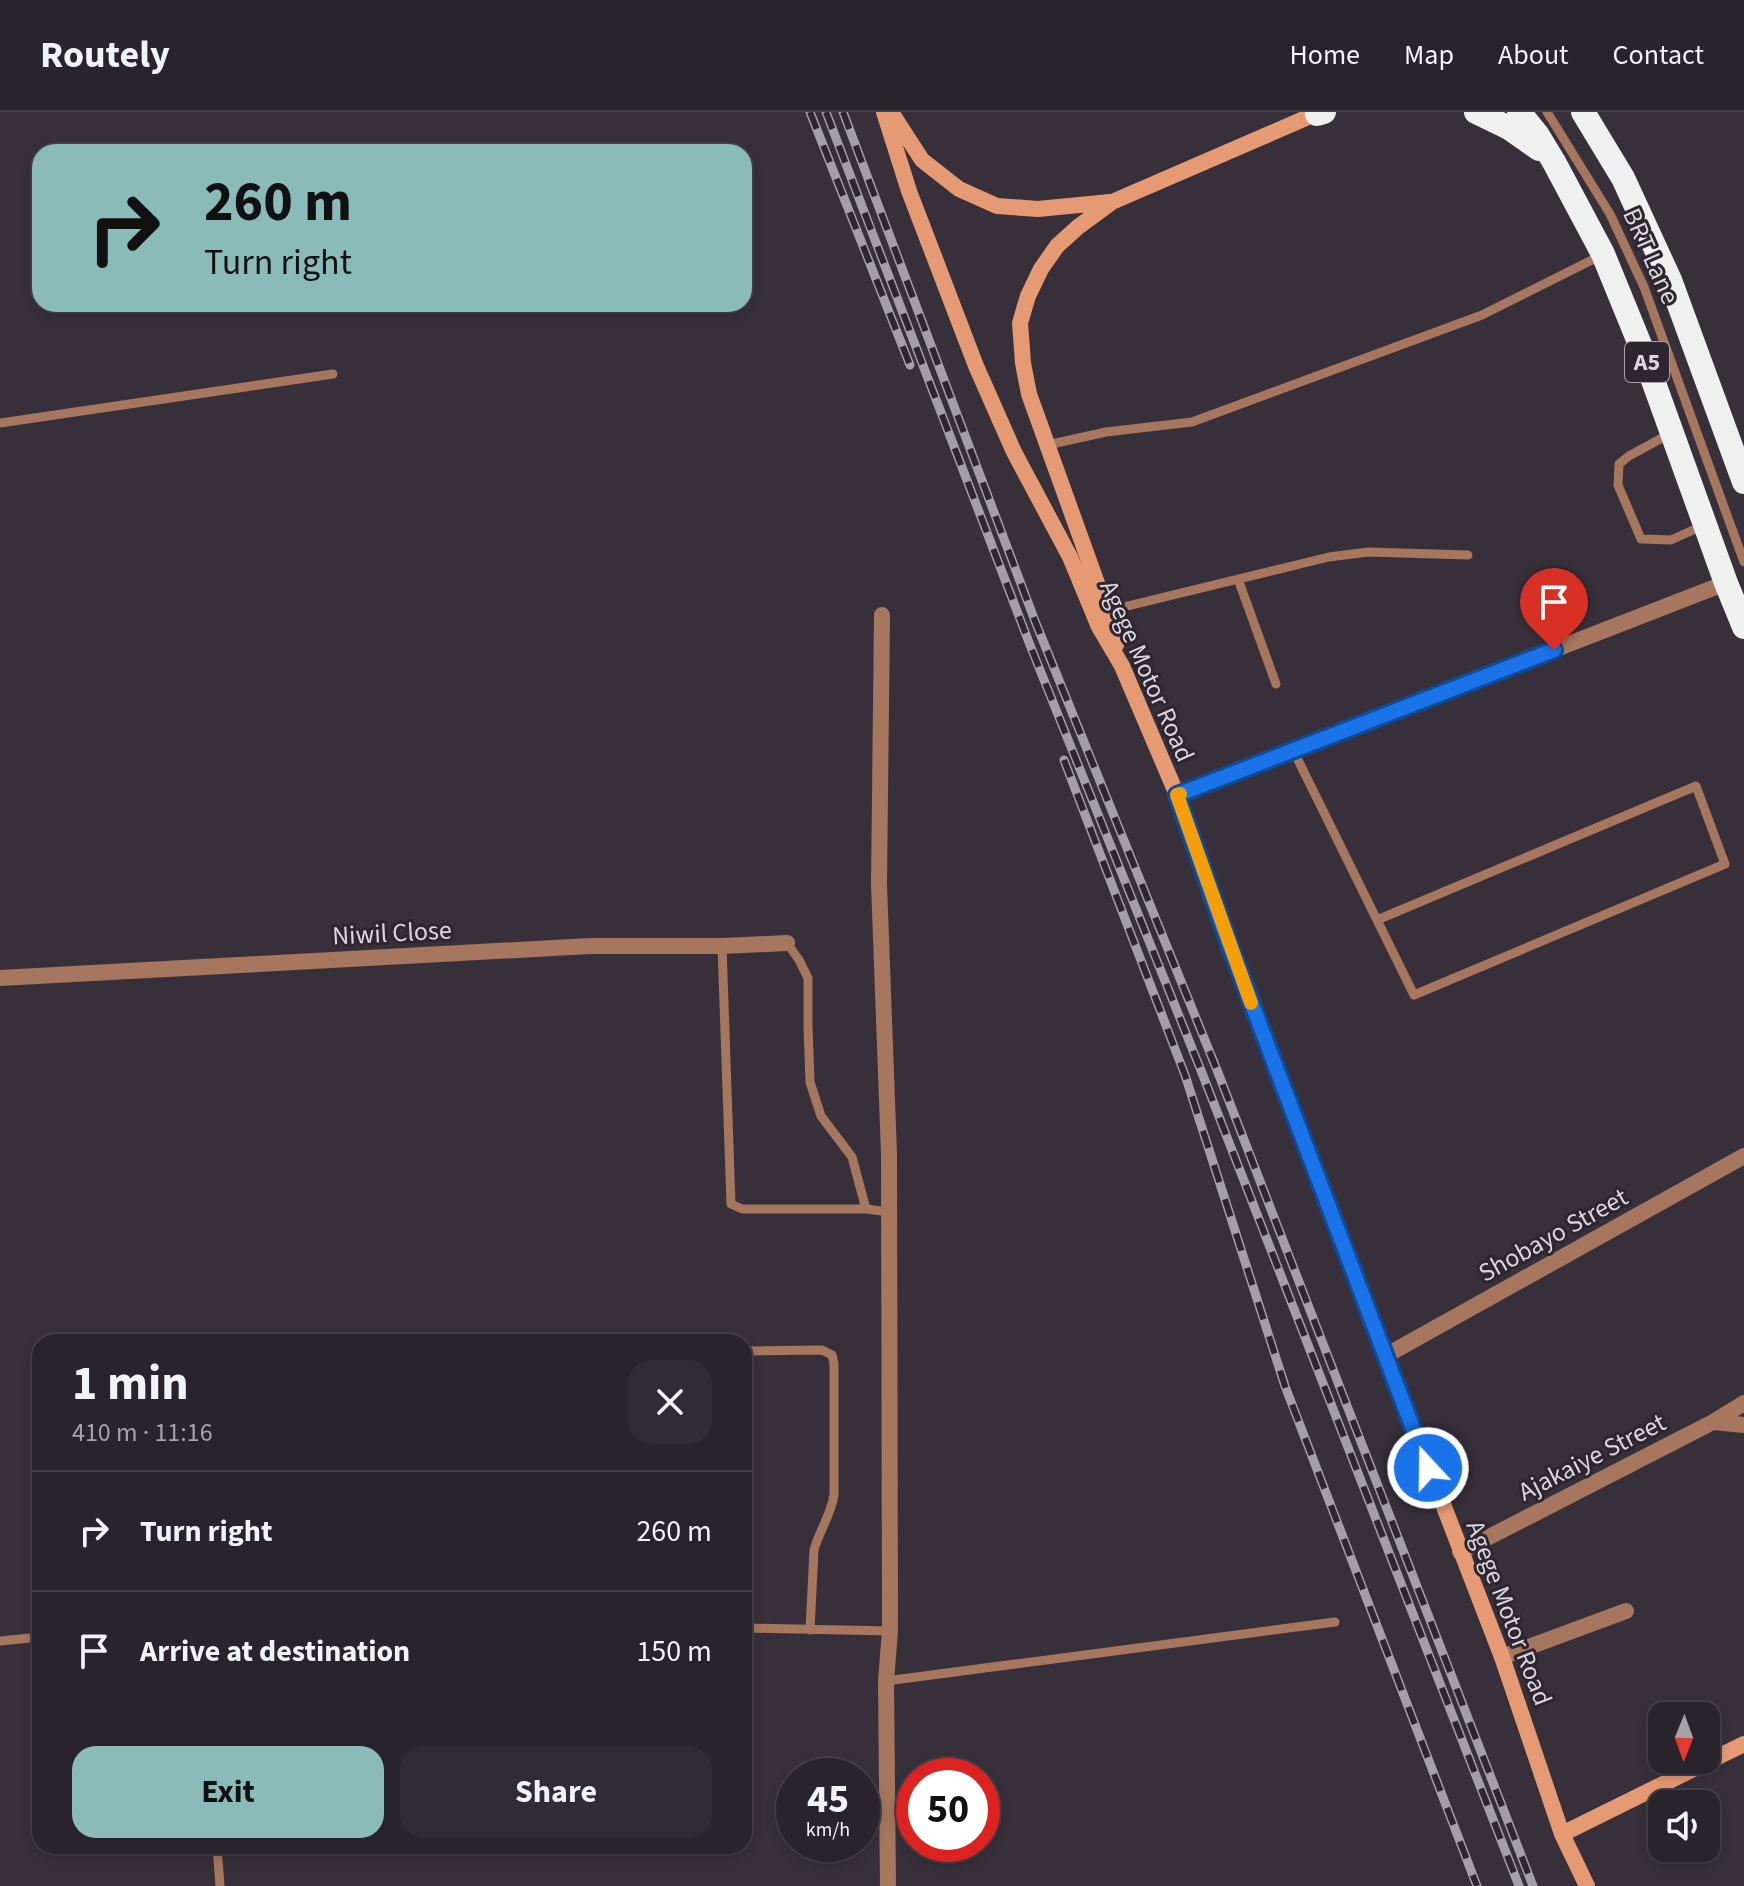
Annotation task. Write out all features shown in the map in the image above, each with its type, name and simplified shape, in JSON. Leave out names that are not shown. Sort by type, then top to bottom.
[{"type":"highway","points":[[1476,112],[1509,128],[1554,162]]},
{"type":"highway","name":"A5","points":[[1519,112],[1554,162],[1603,254],[1641,347],[1744,627]]},
{"type":"highway","name":"A5","points":[[1583,112],[1623,178],[1670,280],[1744,482]]},
{"type":"main road","name":"Agege Motor Road","points":[[884,112],[909,191],[976,366],[1014,452],[1070,557],[1099,627],[1122,666],[1177,795],[1228,941],[1502,1657],[1562,1834],[1587,1886]]},
{"type":"main road","points":[[891,112],[922,160],[959,189],[997,206],[1038,209],[1112,202]]},
{"type":"main road","points":[[1122,666],[1107,611],[1029,394],[1020,323],[1028,296],[1057,246],[1112,202],[1320,113]]},
{"type":"main road","points":[[1562,1834],[1744,1744]]},
{"type":"street","points":[[1177,795],[1726,583]]},
{"type":"street","points":[[882,615],[879,884],[889,1154],[888,1886]]},
{"type":"street","name":"Niwil Close","points":[[0,978],[590,946],[787,943]]},
{"type":"street","name":"Shobayo Street","points":[[1385,1356],[1744,1156]]},
{"type":"street","name":"Ajakaiye Street","points":[[1460,1552],[1713,1422],[1744,1403]]},
{"type":"street","points":[[1713,1422],[1744,1425]]},
{"type":"street","points":[[1502,1657],[1626,1611]]},
{"type":"lane","name":"BRT Lane","points":[[1547,112],[1610,214],[1644,287],[1744,562]]},
{"type":"lane","points":[[1047,445],[1106,432],[1192,422],[1482,315],[1603,254]]},
{"type":"lane","points":[[0,423],[333,374]]},
{"type":"lane","points":[[1671,433],[1619,464],[1618,485],[1641,539],[1671,540],[1705,525]]},
{"type":"lane","points":[[1107,611],[1329,557],[1359,553],[1468,555]]},
{"type":"lane","points":[[1238,579],[1276,684]]},
{"type":"lane","points":[[1296,750],[1297,758],[1414,995],[1725,864],[1696,786],[1377,920]]},
{"type":"lane","points":[[787,943],[808,978],[810,1082],[821,1116],[852,1157],[866,1209]]},
{"type":"lane","points":[[722,946],[731,1204],[742,1209],[866,1209],[889,1212]]},
{"type":"lane","points":[[752,1351],[822,1350],[832,1355],[834,1364],[834,1495],[814,1550],[810,1630]]},
{"type":"lane","points":[[886,1681],[1335,1622]]},
{"type":"lane","points":[[752,1628],[890,1631]]},
{"type":"lane","points":[[0,1641],[32,1638]]},
{"type":"lane","points":[[218,1854],[220,1886]]},
{"type":"railway","points":[[810,112],[910,365]]},
{"type":"railway","points":[[826,112],[1030,645],[1202,1073],[1519,1886]]},
{"type":"railway","points":[[843,112],[1035,621],[1217,1070],[1533,1886]]},
{"type":"railway","points":[[1064,760],[1185,1075],[1285,1386],[1477,1886]]},
{"type":"slow traffic","points":[[1180,794],[1177,795],[1251,1003]]},
{"type":"route","points":[[1428,1468],[1228,941],[1177,795],[1554,650]]}]
